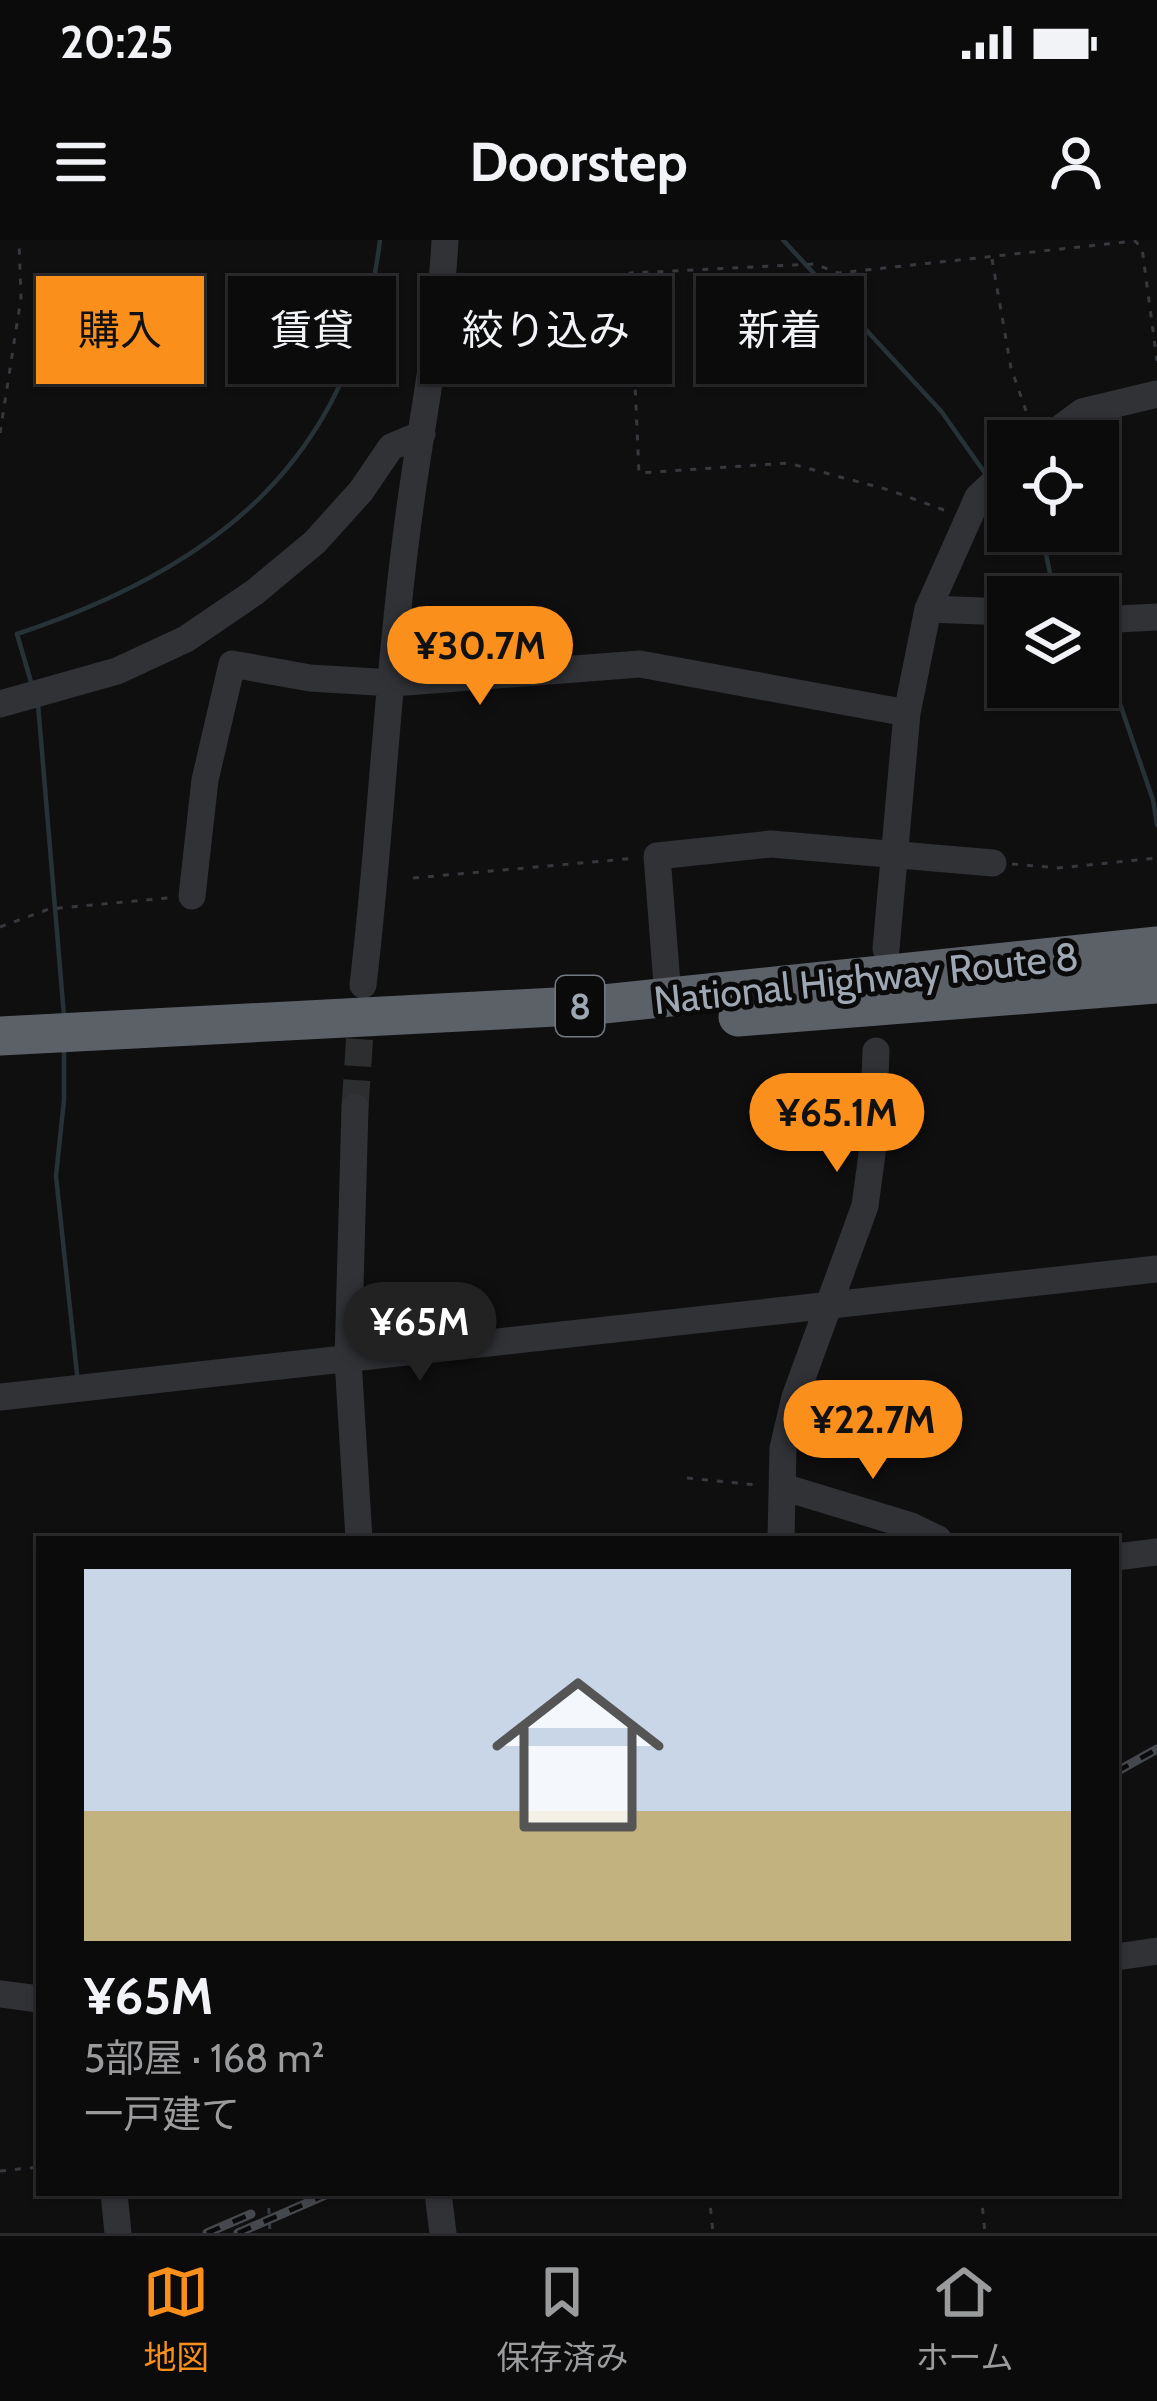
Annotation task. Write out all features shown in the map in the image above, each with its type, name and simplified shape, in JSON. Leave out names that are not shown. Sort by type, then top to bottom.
[{"type":"highway","name":"National Highway Route 8","points":[[0,1036],[594,1005],[1157,946]]},
{"type":"highway","name":"National Highway Route 8","points":[[0,1063],[598,1030],[1157,983]]},
{"type":"street","points":[[364,986],[406,532],[442,299],[445,240]]},
{"type":"street","points":[[1070,420],[1082,412],[1157,394]]},
{"type":"street","points":[[0,704],[118,671],[186,639],[255,592],[315,542],[361,491],[391,447],[422,434]]},
{"type":"street","points":[[886,949],[907,712],[928,609],[978,497],[987,489]]},
{"type":"street","points":[[928,609],[987,611]]},
{"type":"street","points":[[1119,619],[1157,617]]},
{"type":"street","points":[[192,896],[205,780],[232,664],[310,678],[393,683],[640,664],[907,712]]},
{"type":"street","points":[[668,997],[657,856],[771,844],[993,863]]},
{"type":"street","points":[[781,1536],[783,1448],[795,1397],[865,1207],[875,1052]]},
{"type":"street","points":[[355,1107],[348,1360],[359,1536]]},
{"type":"street","points":[[0,1397],[1157,1269]]},
{"type":"street","points":[[783,1487],[932,1536]]},
{"type":"street","points":[[1119,1556],[1157,1552]]},
{"type":"street","points":[[1119,1957],[1157,1952]]},
{"type":"street","points":[[0,1994],[36,1999]]},
{"type":"street","points":[[114,2196],[118,2233]]},
{"type":"street","points":[[438,2196],[443,2233]]},
{"type":"path","points":[[0,434],[21,298],[19,240]]},
{"type":"path","points":[[968,518],[889,490],[788,464],[639,473],[631,273],[815,264],[838,273],[1135,242],[1142,248],[1157,361]]},
{"type":"path","points":[[992,258],[1011,368],[1032,420]]},
{"type":"path","points":[[413,878],[657,856]]},
{"type":"path","points":[[993,863],[1059,868],[1157,858]]},
{"type":"path","points":[[0,927],[49,909],[192,896]]},
{"type":"path","points":[[687,1478],[783,1487]]},
{"type":"path","points":[[0,2171],[36,2167]]},
{"type":"path","points":[[268,2196],[270,2233]]},
{"type":"path","points":[[709,2196],[713,2233]]},
{"type":"path","points":[[981,2196],[985,2233]]},
{"type":"waterway","points":[[31,682],[17,634],[154,576],[212,538],[263,495],[306,444],[340,385],[365,317],[380,240]]},
{"type":"waterway","points":[[783,240],[941,411],[987,476]]},
{"type":"waterway","points":[[1043,552],[1051,576]]},
{"type":"waterway","points":[[1119,701],[1157,825]]},
{"type":"waterway","points":[[38,704],[64,1016]]},
{"type":"waterway","points":[[64,1051],[56,1176],[77,1374]]},
{"type":"tunnel","points":[[355,1107],[362,1003]]},
{"type":"railway","points":[[1119,1770],[1157,1749]]},
{"type":"railway","points":[[238,2233],[323,2196]]},
{"type":"railway","points":[[207,2233],[251,2214]]}]
